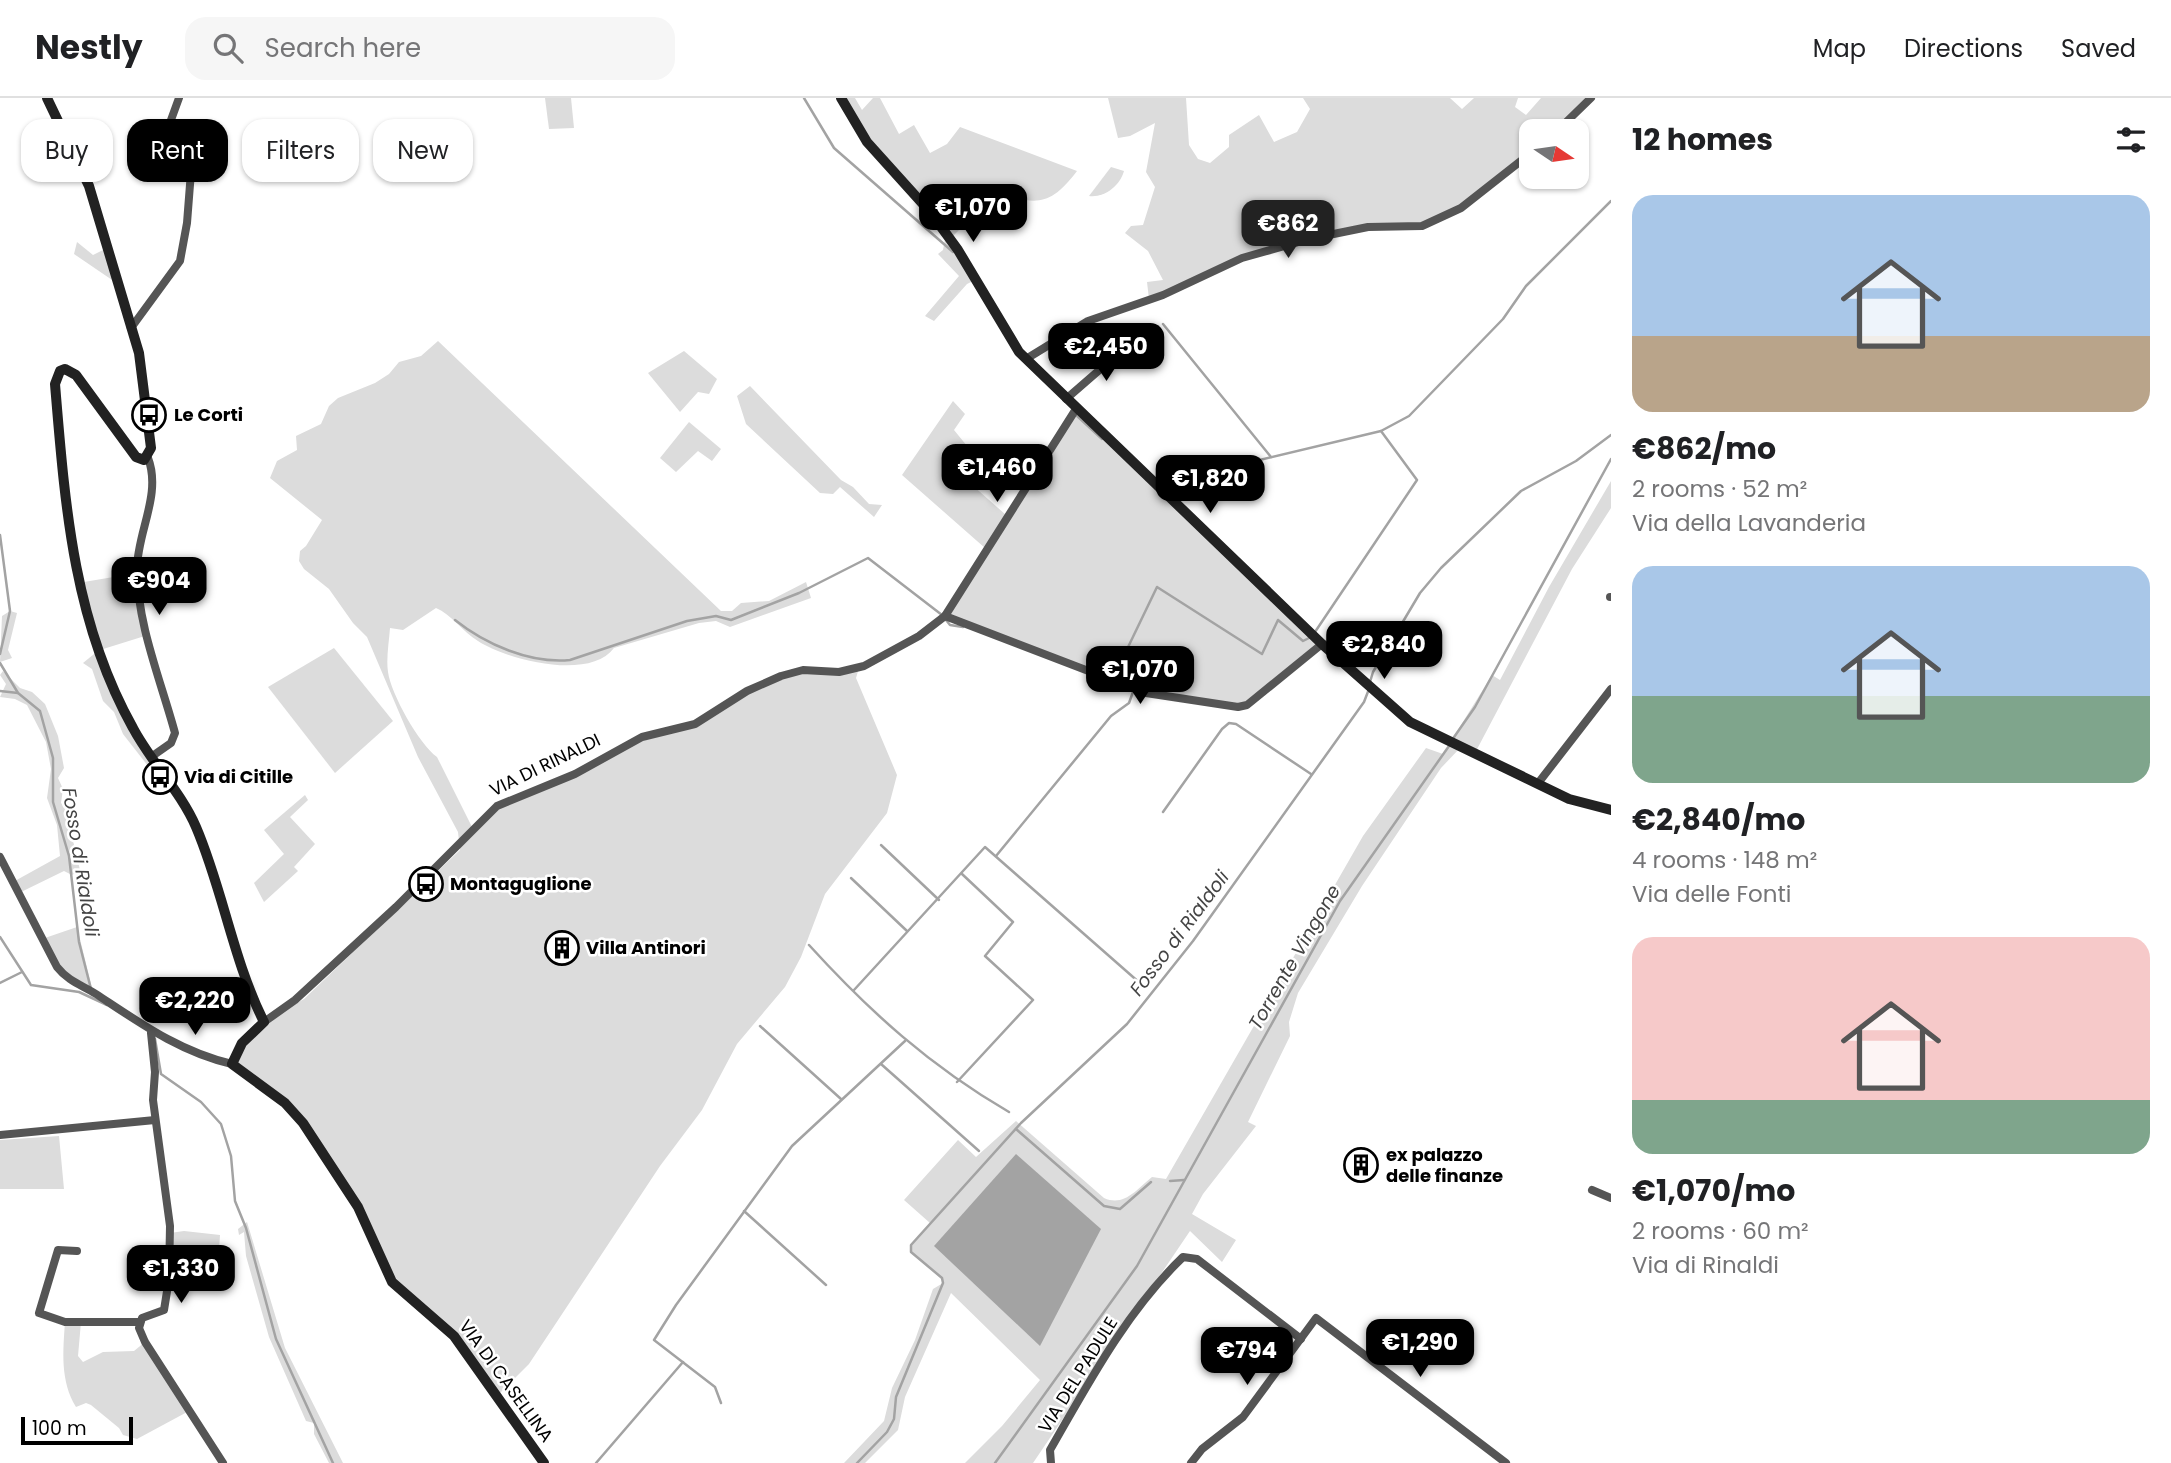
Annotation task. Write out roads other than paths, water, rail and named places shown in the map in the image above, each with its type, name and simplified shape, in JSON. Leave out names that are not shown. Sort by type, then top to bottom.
[{"type":"street","points":[[47,98],[89,186],[131,328],[142,380],[151,448],[148,458],[153,480],[137,573],[148,635],[175,733],[171,743],[151,757]]},
{"type":"street","points":[[131,328],[180,261],[187,223],[192,159],[163,142],[179,98]]},
{"type":"street","points":[[841,98],[867,142],[931,213],[958,250],[1026,359],[1322,644],[1410,722],[1539,782],[1569,799],[1611,810]]},
{"type":"street","points":[[1569,119],[1591,98]]},
{"type":"street","points":[[1026,359],[1088,321],[1163,295],[1242,258],[1309,239],[1368,227],[1422,226],[1461,208],[1519,162]]},
{"type":"street","points":[[1066,399],[1127,346]]},
{"type":"street","points":[[148,458],[144,460],[136,457],[76,375],[65,369],[60,371],[55,384],[62,474],[79,590],[89,625],[132,728],[195,825],[240,968],[264,1022]]},
{"type":"street","name":"VIA DI RINALDI","points":[[232,1064],[242,1043],[264,1022],[295,1000],[356,944],[497,806],[575,774],[642,737],[695,724],[747,691],[781,676],[803,670],[839,672],[864,666],[919,636],[945,616],[1076,409]]},
{"type":"street","points":[[945,616],[1146,693],[1238,707],[1248,705],[1322,644]]},
{"type":"street","points":[[1539,782],[1611,689]]},
{"type":"street","points":[[0,857],[57,967],[65,977],[93,992],[151,1032],[232,1064]]},
{"type":"street","points":[[77,1251],[58,1250],[39,1313],[65,1322],[138,1322],[164,1310],[169,1279],[170,1226],[155,1120],[151,1032]]},
{"type":"street","name":"VIA DI CASELLINA","points":[[232,1064],[285,1103],[303,1123],[358,1206],[383,1266],[393,1282],[454,1336],[544,1463]]},
{"type":"street","points":[[0,1135],[155,1120]]},
{"type":"street","points":[[1592,1190],[1611,1198]]},
{"type":"street","name":"VIA DEL PADULE","points":[[1051,1463],[1050,1450],[1107,1350],[1163,1276],[1183,1258],[1197,1259],[1301,1339]]},
{"type":"street","points":[[1191,1463],[1202,1449],[1243,1417],[1316,1318],[1506,1463]]},
{"type":"street","points":[[138,1322],[145,1342],[223,1463]]},
{"type":"waterway","points":[[804,98],[834,148],[953,252]]},
{"type":"waterway","points":[[1247,463],[1381,431],[1409,416],[1503,319],[1526,286],[1611,201]]},
{"type":"waterway","points":[[1163,324],[1271,457]]},
{"type":"waterway","points":[[1076,415],[1102,439]]},
{"type":"waterway","points":[[1315,632],[1417,480],[1381,431]]},
{"type":"waterway","name":"Fosso di Rialdoli","points":[[1370,682],[1373,672],[1420,593],[1441,568],[1521,491],[1576,461],[1611,435]]},
{"type":"waterway","name":"Torrente Vingone","points":[[1452,740],[1475,707],[1611,459]]},
{"type":"waterway","name":"Fosso di Rialdoli","points":[[0,535],[10,611],[0,654]]},
{"type":"waterway","points":[[455,620],[480,637],[509,650],[539,659],[570,660],[687,621],[716,616],[731,620],[799,593],[868,558],[942,615],[950,625],[963,627]]},
{"type":"waterway","points":[[996,856],[1111,716],[1129,703],[1138,678],[1117,670],[1157,587],[1262,654],[1278,620],[1303,641],[1311,637]]},
{"type":"waterway","name":"Fosso di Rialdoli","points":[[0,663],[18,693],[40,711],[53,758],[53,802],[69,856],[79,942],[91,989]]},
{"type":"waterway","name":"Fosso di Rialdoli","points":[[857,1463],[887,1432],[894,1419],[896,1397],[943,1283],[942,1278],[911,1252],[911,1245],[1021,1123],[1127,1024],[1193,941],[1364,702],[1369,689]]},
{"type":"waterway","points":[[0,691],[18,693]]},
{"type":"waterway","points":[[1163,812],[1229,723],[1236,724],[1311,774]]},
{"type":"waterway","name":"Torrente Vingone","points":[[995,1463],[1137,1266],[1340,901],[1449,746]]},
{"type":"waterway","points":[[881,845],[939,900]]},
{"type":"waterway","points":[[854,990],[985,847],[1141,984]]},
{"type":"waterway","points":[[957,1082],[1033,1000],[985,956],[1013,922],[962,874]]},
{"type":"waterway","points":[[851,878],[907,931]]},
{"type":"waterway","points":[[0,937],[31,985],[79,992],[107,1005]]},
{"type":"waterway","points":[[809,945],[878,1015],[927,1057],[1009,1112]]},
{"type":"waterway","points":[[0,983],[22,972]]},
{"type":"waterway","points":[[760,1026],[841,1099]]},
{"type":"waterway","name":"Fosso di Rialdoli","points":[[155,1039],[161,1074],[201,1102],[221,1124],[231,1156],[235,1201],[246,1228],[276,1339],[333,1463]]},
{"type":"waterway","points":[[721,1403],[715,1387],[654,1340],[676,1305],[792,1146],[905,1041]]},
{"type":"waterway","points":[[881,1064],[979,1151]]},
{"type":"waterway","points":[[1016,1129],[1104,1206],[1120,1209],[1151,1182]]},
{"type":"waterway","points":[[1170,1181],[1184,1180]]},
{"type":"waterway","points":[[744,1211],[826,1285]]},
{"type":"waterway","points":[[596,1463],[683,1362]]},
{"type":"place","name":"Le Corti","points":[[149,415]]},
{"type":"place","name":"Via di Citille","points":[[160,777]]},
{"type":"place","name":"Montaguglione","points":[[426,884]]},
{"type":"place","name":"Villa Antinori","points":[[562,948]]},
{"type":"place","name":"ex palazzo delle finanze","points":[[1361,1165]]}]
